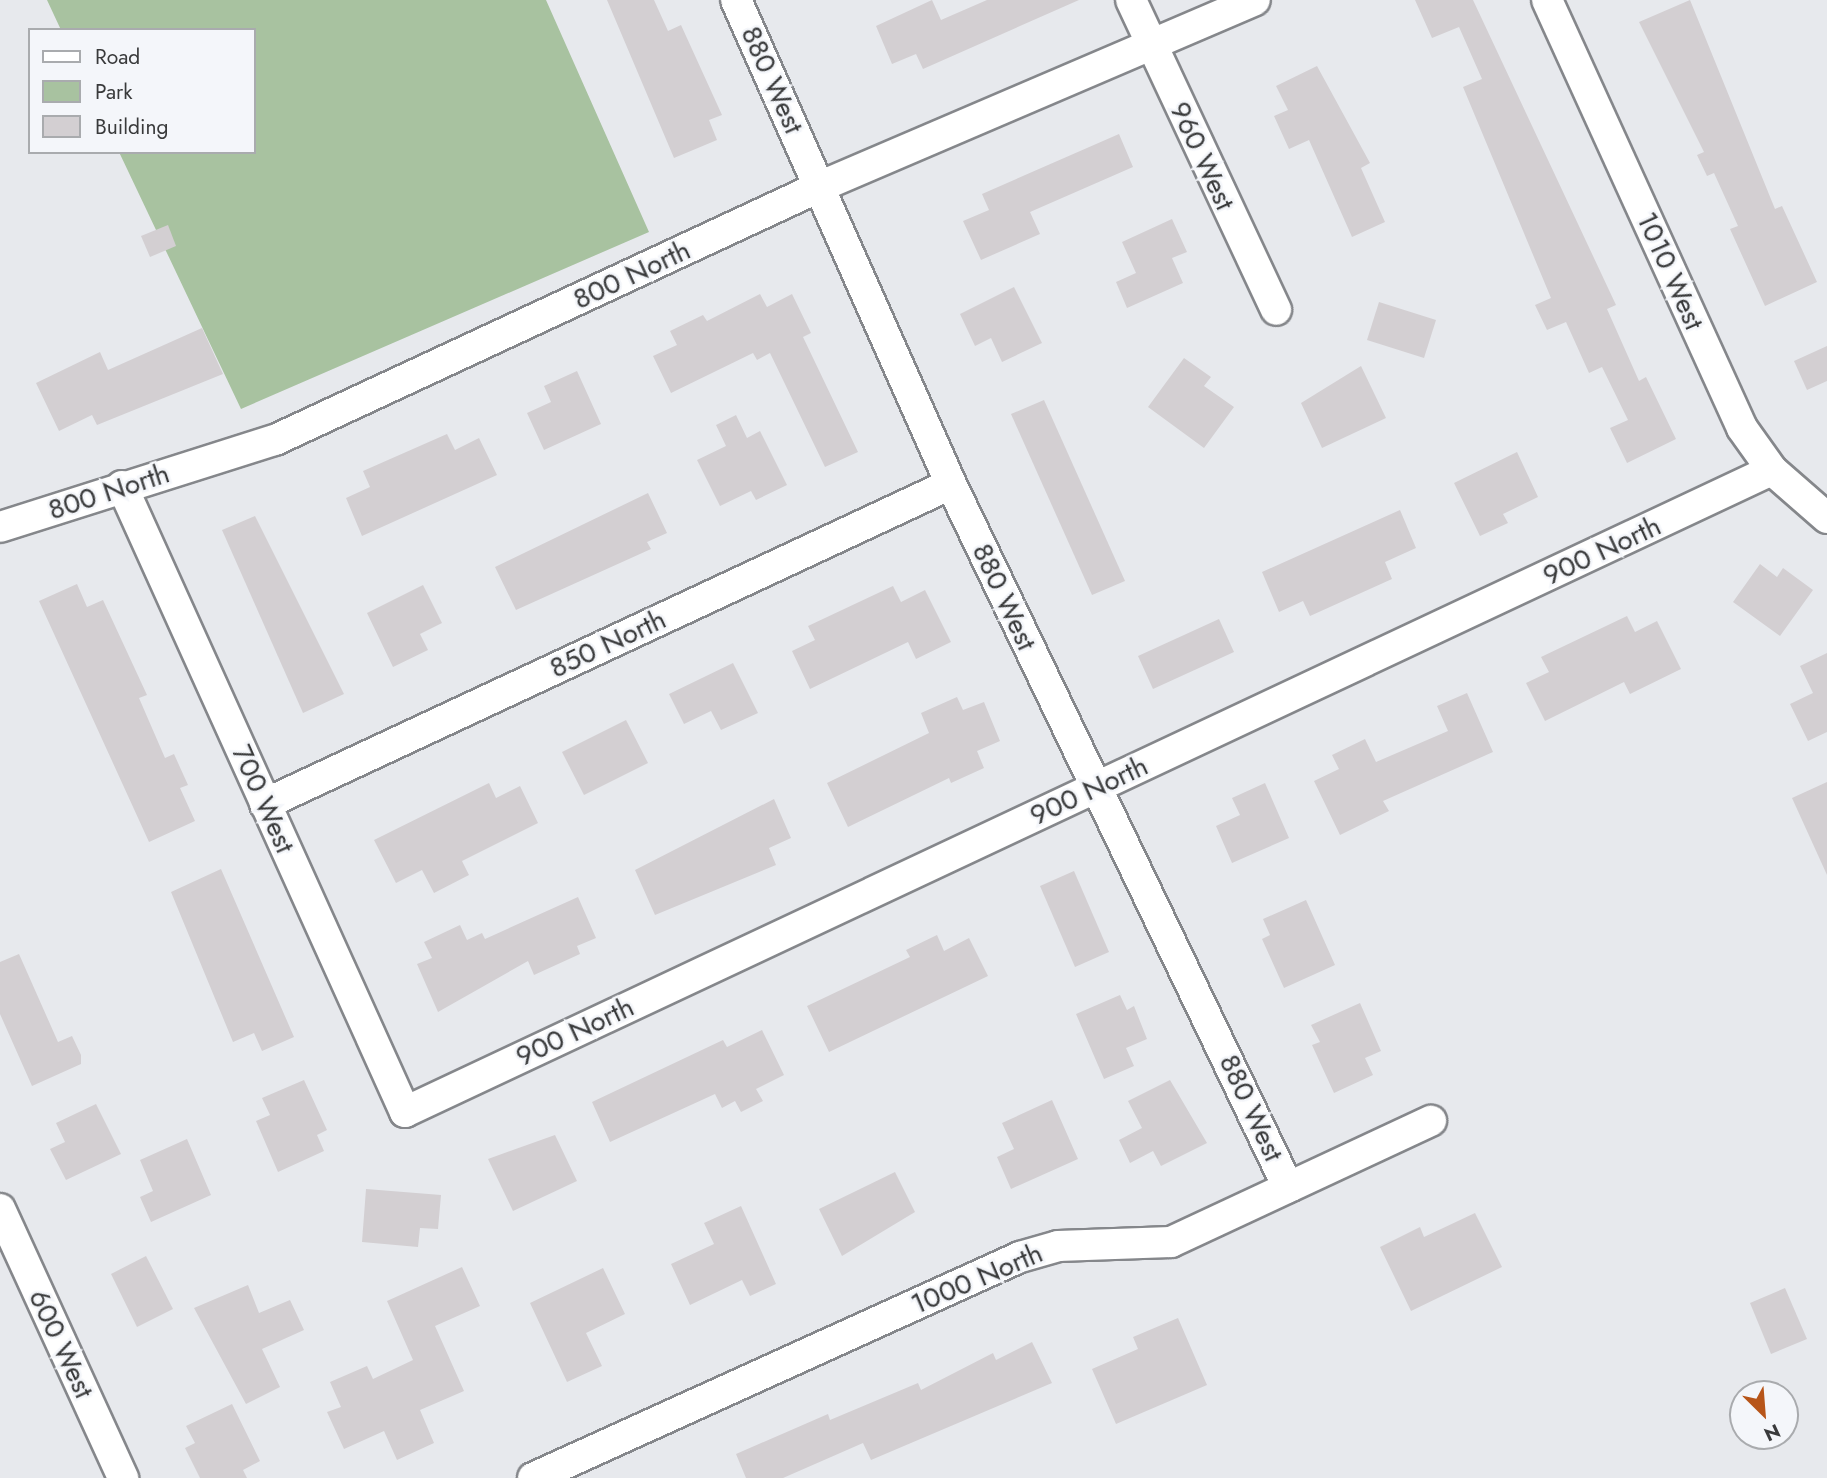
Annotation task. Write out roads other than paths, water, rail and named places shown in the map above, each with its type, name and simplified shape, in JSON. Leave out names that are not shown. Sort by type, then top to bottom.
[{"type":"street","name":"880 West","points":[[736,0],[951,484],[1094,789],[1288,1187]]},
{"type":"street","name":"960 West","points":[[1131,0],[1276,310]]},
{"type":"street","name":"800 North","points":[[0,527],[122,486],[275,440],[820,187],[1255,0]]},
{"type":"street","name":"1010 West","points":[[1547,0],[1742,428],[1772,470],[1827,518]]},
{"type":"street","name":"900 North","points":[[405,1112],[1772,470]]},
{"type":"street","name":"850 North","points":[[265,804],[951,484]]},
{"type":"street","name":"700 West","points":[[122,486],[405,1112]]},
{"type":"street","name":"1000 North","points":[[533,1478],[1020,1256],[1058,1246],[1171,1242],[1431,1121]]},
{"type":"street","name":"600 West","points":[[0,1209],[123,1478]]}]
